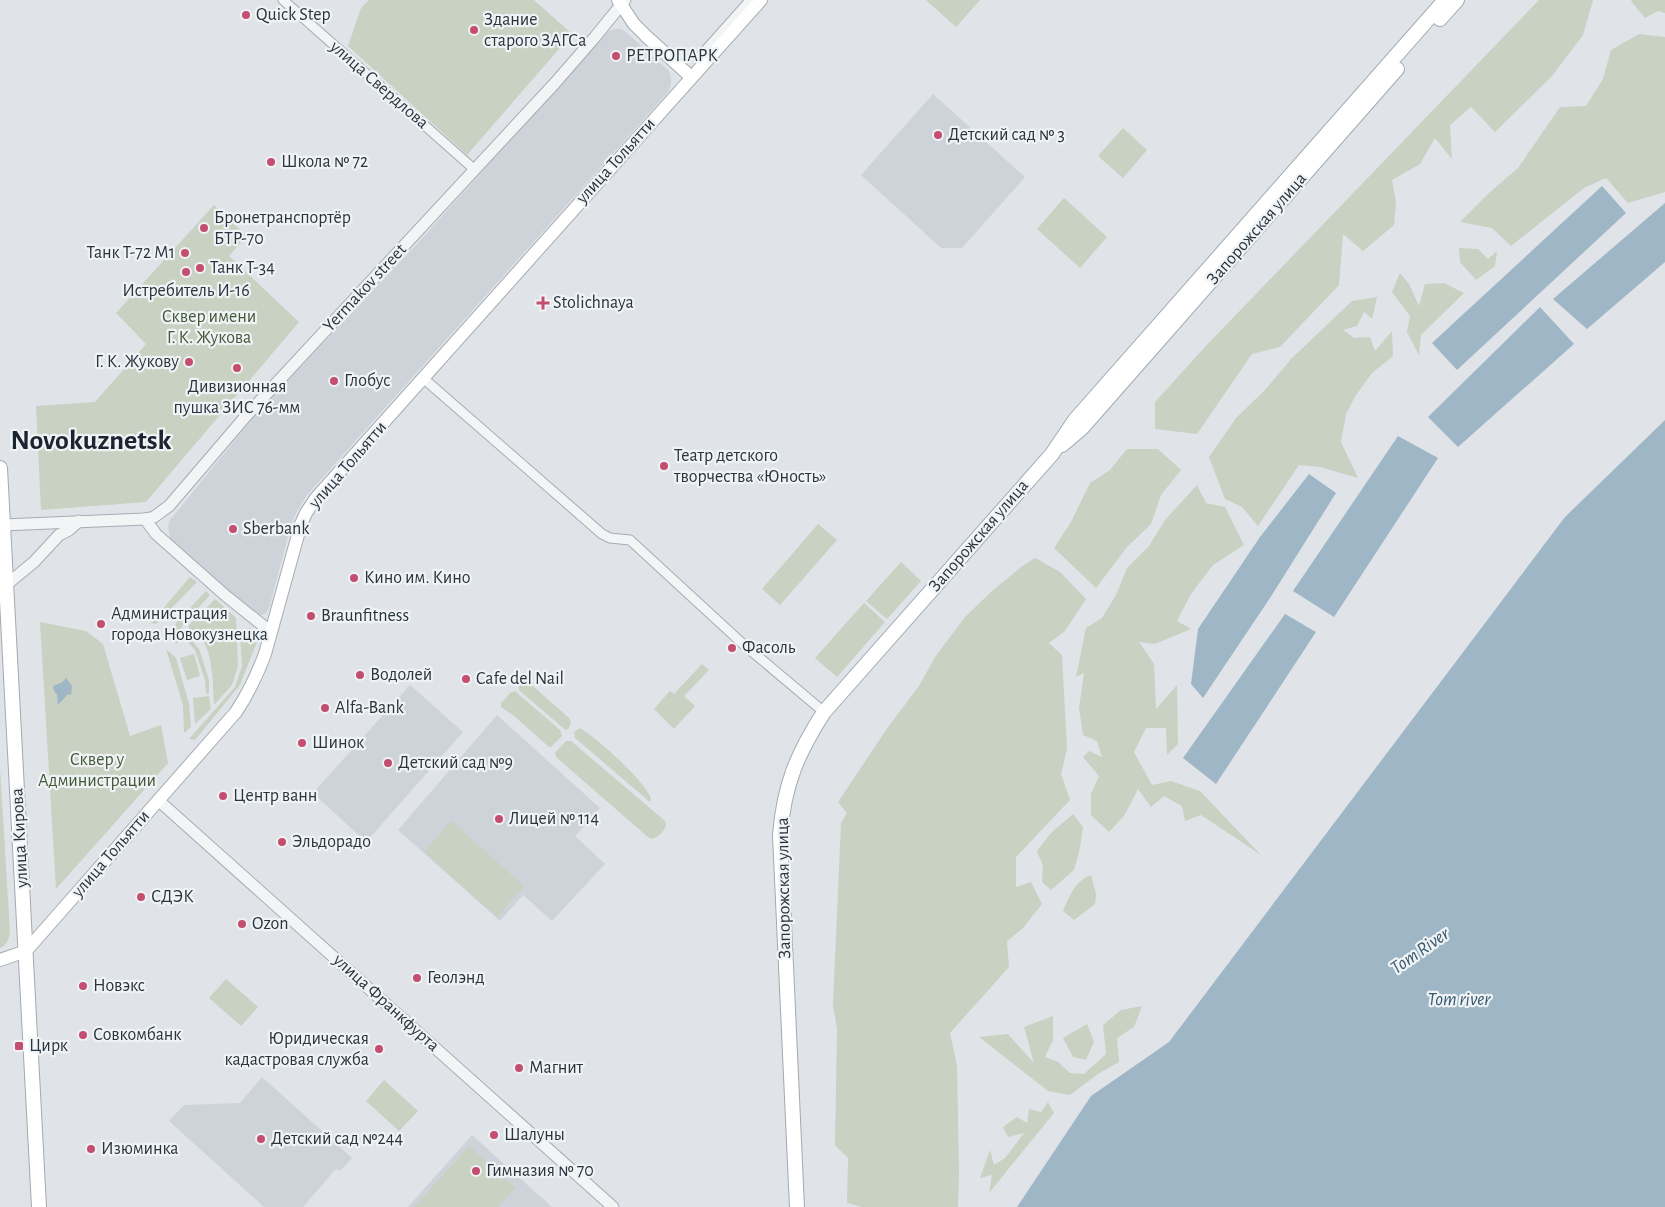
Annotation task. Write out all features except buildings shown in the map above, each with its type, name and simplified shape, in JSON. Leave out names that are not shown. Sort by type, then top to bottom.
[{"type":"main road","name":"улица Тольятти","points":[[0,960],[26,951],[236,712],[258,671],[271,632],[296,537],[306,513],[316,498],[761,0]]},
{"type":"main road","name":"Запорожская улица","points":[[797,1207],[780,835],[782,807],[790,777],[804,745],[824,712],[1052,454],[1075,420],[1445,0]]},
{"type":"main road","name":"Запорожская улица","points":[[1052,454],[1082,428],[1457,0]]},
{"type":"main road","points":[[621,1],[634,24],[691,77]]},
{"type":"main road","name":"улица Кирова","points":[[0,468],[6,585],[3,608],[26,951],[39,1207]]},
{"type":"street","name":"улица Свердлова","points":[[282,0],[475,170]]},
{"type":"street","points":[[700,55],[749,0]]},
{"type":"street","name":"Yermakov street","points":[[3,525],[145,519],[154,516],[169,506],[246,416],[475,170],[595,37],[621,1]]},
{"type":"street","points":[[423,378],[602,534],[610,538],[630,540],[743,644],[824,712]]},
{"type":"street","points":[[145,519],[156,534],[271,632]]},
{"type":"street","points":[[6,585],[34,562],[59,535],[79,522]]},
{"type":"street","name":"улица Франкфурта","points":[[158,800],[613,1207]]},
{"type":"shaded area","points":[[615,29],[621,29],[626,32],[669,71],[671,85],[668,92],[307,495],[297,511],[291,526],[269,608],[262,615],[254,614],[171,541],[168,526],[170,520],[256,414],[416,245],[606,34]]},
{"type":"shaded area","name":"Детский сад № 3","points":[[933,94],[1025,177],[962,248],[941,248],[861,175]]},
{"type":"shaded area","name":"Детский сад №9","points":[[410,685],[463,732],[366,842],[313,793]]},
{"type":"shaded area","name":"Лицей № 114","points":[[497,715],[600,808],[575,836],[605,864],[552,921],[523,895],[500,921],[398,830]]},
{"type":"shaded area","name":"Детский сад №244","points":[[262,1077],[352,1158],[340,1171],[337,1169],[334,1171],[303,1207],[264,1207],[169,1121],[184,1105],[240,1103]]},
{"type":"shaded area","name":"Гимназия № 70","points":[[472,1135],[552,1207],[408,1207]]},
{"type":"green space","points":[[369,0],[534,0],[572,34],[467,155],[348,46],[361,8]]},
{"type":"green space","points":[[926,0],[980,0],[956,27]]},
{"type":"green space","points":[[1539,0],[1593,0],[1583,35],[1552,76],[1495,132],[1471,107],[1450,125],[1452,159],[1435,138],[1420,164],[1392,180],[1396,202],[1394,225],[1363,251],[1343,234],[1339,285],[1280,347],[1252,354],[1197,434],[1155,429],[1155,402],[1203,349]]},
{"type":"green space","points":[[1632,0],[1665,0],[1665,13],[1658,11],[1645,18]]},
{"type":"green space","points":[[1639,34],[1665,37],[1665,192],[1628,203],[1606,178],[1584,188],[1511,246],[1492,228],[1460,222],[1518,168],[1560,107],[1586,106],[1603,79],[1611,50]]},
{"type":"green space","points":[[1123,128],[1147,150],[1123,178],[1098,156]]},
{"type":"green space","points":[[1064,198],[1107,237],[1080,268],[1037,229]]},
{"type":"green space","name":"Сквер имени Г. К. Жукова","points":[[214,205],[247,236],[229,256],[299,322],[146,502],[41,510],[36,406],[95,402],[146,344],[116,313]]},
{"type":"green space","points":[[1459,248],[1478,249],[1488,259],[1497,251],[1495,266],[1476,280],[1460,262]]},
{"type":"green space","points":[[1400,273],[1409,284],[1419,306],[1425,284],[1444,283],[1464,293],[1421,335],[1419,355],[1407,332],[1410,316],[1392,292]]},
{"type":"green space","points":[[1377,297],[1372,319],[1364,312],[1357,326],[1343,330],[1354,338],[1370,337],[1375,351],[1392,331],[1393,356],[1372,373],[1356,395],[1346,414],[1341,442],[1358,478],[1320,467],[1299,465],[1258,526],[1242,507],[1225,499],[1209,457],[1236,418],[1265,390],[1292,358],[1352,301]]},
{"type":"green space","points":[[1127,449],[1158,449],[1181,470],[1161,495],[1151,524],[1127,547],[1096,588],[1054,548],[1071,522],[1090,483],[1110,470]]},
{"type":"green space","points":[[1197,485],[1206,503],[1225,507],[1244,545],[1213,565],[1191,594],[1177,621],[1191,629],[1155,644],[1139,642],[1154,664],[1156,709],[1177,685],[1178,744],[1167,755],[1166,728],[1146,728],[1134,752],[1152,785],[1171,781],[1200,791],[1261,855],[1201,815],[1185,821],[1182,806],[1164,796],[1151,807],[1138,789],[1124,816],[1109,832],[1091,815],[1091,794],[1099,776],[1083,757],[1089,751],[1102,757],[1097,741],[1083,735],[1079,708],[1084,673],[1076,677],[1086,628],[1102,618],[1116,595],[1127,568],[1149,546],[1165,520]]},
{"type":"green space","points":[[818,524],[837,540],[780,605],[762,589]]},
{"type":"green space","points":[[1035,558],[1060,572],[1086,599],[1065,631],[1049,643],[1062,655],[1067,749],[1061,774],[1070,800],[1016,857],[1016,887],[1031,882],[1042,904],[1023,928],[1007,941],[1009,967],[950,1033],[957,1066],[958,1207],[862,1207],[847,1203],[848,1158],[835,1145],[837,1030],[833,1004],[841,823],[847,813],[838,802],[888,727],[919,686],[935,657],[965,617],[992,591]]},
{"type":"green space","points":[[901,562],[921,581],[887,619],[866,601]]},
{"type":"green space","points":[[190,577],[197,582],[156,624],[151,623]]},
{"type":"green space","points":[[206,591],[210,595],[182,626],[181,630],[184,635],[176,644],[172,638],[176,623]]},
{"type":"green space","points":[[215,599],[236,618],[238,666],[232,685],[214,705],[212,673],[207,649],[204,643],[188,626]]},
{"type":"green space","points":[[864,603],[885,622],[837,677],[815,658]]},
{"type":"green space","name":"Сквер у Администрации","points":[[40,622],[86,631],[103,644],[130,736],[161,725],[168,763],[56,889]]},
{"type":"green space","points":[[250,627],[257,642],[240,685],[195,740],[189,739],[235,687],[242,666],[240,636]]},
{"type":"green space","points":[[187,635],[199,649],[209,680],[209,693],[206,694],[205,680],[195,650],[184,638]]},
{"type":"green space","points":[[166,649],[176,658],[189,704],[191,727],[184,733],[183,705]]},
{"type":"green space","points":[[194,654],[200,676],[187,680],[180,658]]},
{"type":"green space","points":[[702,664],[709,670],[684,696],[695,706],[674,729],[654,709],[670,691],[674,694]]},
{"type":"green space","points":[[527,681],[569,718],[571,722],[569,728],[566,730],[562,727],[519,690],[519,683]]},
{"type":"green space","points":[[515,691],[560,730],[562,736],[551,747],[501,707],[501,703],[510,693]]},
{"type":"green space","points":[[209,696],[211,709],[195,724],[193,698]]},
{"type":"green space","points":[[580,728],[609,750],[631,772],[647,791],[651,799],[650,802],[575,738],[574,732]]},
{"type":"green space","points":[[566,741],[571,741],[665,821],[666,825],[661,834],[652,839],[649,838],[556,757],[555,753]]},
{"type":"green space","points":[[0,768],[10,932],[7,942],[0,948]]},
{"type":"green space","points":[[1073,814],[1083,827],[1074,870],[1051,890],[1042,882],[1043,866],[1037,851],[1051,833]]},
{"type":"green space","points":[[451,821],[524,886],[497,917],[424,852]]},
{"type":"green space","points":[[1091,875],[1096,894],[1095,904],[1074,920],[1063,911],[1077,885]]},
{"type":"green space","points":[[226,979],[258,1007],[241,1026],[209,998]]},
{"type":"green space","points":[[1142,1006],[1134,1027],[1117,1038],[1119,1062],[1098,1074],[1070,1095],[1048,1091],[979,1037],[1008,1034],[1034,1063],[1024,1027],[1053,1016],[1053,1040],[1045,1057],[1058,1062],[1070,1073],[1084,1074],[1106,1054],[1103,1025],[1121,1010]]},
{"type":"green space","points":[[1087,1024],[1094,1042],[1086,1060],[1073,1057],[1063,1038]]},
{"type":"green space","points":[[384,1080],[418,1111],[399,1131],[366,1101]]},
{"type":"green space","points":[[1048,1102],[1054,1113],[989,1193],[992,1175],[980,1178],[990,1150],[994,1165],[1005,1158],[1024,1133],[1008,1137],[1003,1127],[1017,1117],[1027,1123],[1029,1109],[1041,1112]]},
{"type":"green space","name":"Гимназия № 70","points":[[469,1146],[516,1188],[498,1207],[414,1207]]},
{"type":"water","points":[[1602,186],[1626,213],[1457,370],[1432,343]]},
{"type":"water","points":[[1665,203],[1665,262],[1587,329],[1553,299]]},
{"type":"water","points":[[1540,307],[1574,344],[1458,447],[1428,417]]},
{"type":"water","name":"Tom river","points":[[1665,420],[1665,1207],[1017,1207],[1091,1096],[1169,1042],[1565,517]]},
{"type":"water","points":[[1398,436],[1438,458],[1334,617],[1293,591]]},
{"type":"water","points":[[1309,474],[1336,493],[1270,598],[1203,698],[1191,684],[1198,629],[1260,537]]},
{"type":"water","points":[[1285,614],[1316,632],[1216,784],[1183,758]]},
{"type":"water","points":[[66,678],[72,686],[71,695],[68,694],[58,705],[57,694],[53,687]]},
{"type":"place","name":"Quick Step","points":[[246,15]]},
{"type":"place","name":"Здание старого ЗАГСа","points":[[474,30]]},
{"type":"place","name":"РЕТРОПАРК","points":[[616,56]]},
{"type":"place","name":"Детский сад № 3","points":[[938,135]]},
{"type":"place","name":"Школа № 72","points":[[271,162]]},
{"type":"place","name":"Бронетранспортёр БТР-70","points":[[204,228]]},
{"type":"place","name":"Танк Т-72 М1","points":[[185,253]]},
{"type":"place","name":"Танк Т-34","points":[[200,268]]},
{"type":"place","name":"Истребитель И-16","points":[[186,272]]},
{"type":"place","name":"Stolichnaya","points":[[543,303]]},
{"type":"place","name":"Г. К. Жукову","points":[[189,362]]},
{"type":"place","name":"Дивизионная пушка ЗИС 76-мм","points":[[237,368]]},
{"type":"place","name":"Глобус","points":[[334,381]]},
{"type":"place","name":"Театр детского творчества «Юность»","points":[[664,466]]},
{"type":"place","name":"Sberbank","points":[[233,529]]},
{"type":"place","name":"Кино им. Кино","points":[[354,578]]},
{"type":"place","name":"Braunfitness","points":[[311,616]]},
{"type":"place","name":"Администрация города Новокузнецка","points":[[101,624]]},
{"type":"place","name":"Фасоль","points":[[732,648]]},
{"type":"place","name":"Водолей","points":[[360,675]]},
{"type":"place","name":"Cafe del Nail","points":[[466,679]]},
{"type":"place","name":"Alfa-Bank","points":[[325,708]]},
{"type":"place","name":"Шинок","points":[[302,743]]},
{"type":"place","name":"Детский сад №9","points":[[388,763]]},
{"type":"place","name":"Центр ванн","points":[[223,796]]},
{"type":"place","name":"Лицей № 114","points":[[499,819]]},
{"type":"place","name":"Эльдорадо","points":[[282,842]]},
{"type":"place","name":"СДЭК","points":[[141,897]]},
{"type":"place","name":"Ozon","points":[[242,924]]},
{"type":"place","name":"Геолэнд","points":[[417,978]]},
{"type":"place","name":"Новэкс","points":[[83,986]]},
{"type":"place","name":"Совкомбанк","points":[[83,1035]]},
{"type":"place","name":"Цирк","points":[[19,1046]]},
{"type":"place","name":"Юридическая кадастровая служба","points":[[379,1049]]},
{"type":"place","name":"Магнит","points":[[519,1068]]},
{"type":"place","name":"Шалуны","points":[[494,1135]]},
{"type":"place","name":"Детский сад №244","points":[[261,1139]]},
{"type":"place","name":"Изюминка","points":[[91,1149]]},
{"type":"place","name":"Гимназия № 70","points":[[476,1171]]},
{"type":"district","name":"Novokuznetsk","points":[[91,441]]},
{"type":"water label","name":"Tom River","points":[[1420,951]]}]
